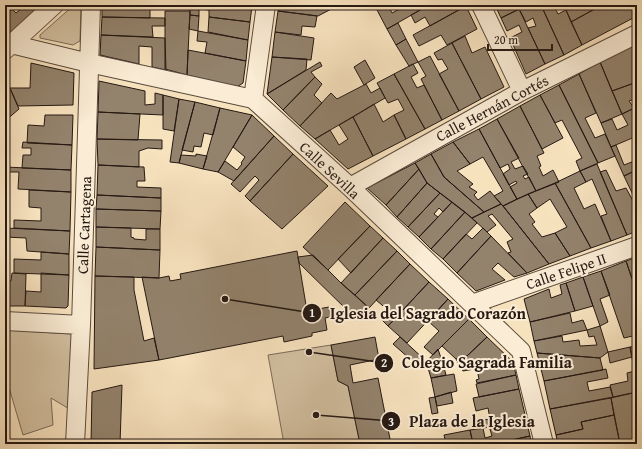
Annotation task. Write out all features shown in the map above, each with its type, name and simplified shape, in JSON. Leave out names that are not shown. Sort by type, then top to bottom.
[{"type":"street","points":[[7,45],[54,5]]},
{"type":"street","name":"Calle Cartagena","points":[[75,444],[81,325],[91,5]]},
{"type":"street","points":[[253,99],[266,5]]},
{"type":"street","points":[[482,5],[522,91]]},
{"type":"street","name":"Calle Hernán Cortés","points":[[350,187],[522,91],[637,34]]},
{"type":"street","name":"Calle Sevilla","points":[[7,45],[253,99],[350,187],[521,351],[544,444]]},
{"type":"street","name":"Calle Felipe II","points":[[472,304],[637,246]]},
{"type":"street","points":[[5,321],[81,325]]},
{"type":"shaded area","points":[[74,5],[81,5],[80,41],[73,45],[40,38],[40,35]]},
{"type":"shaded area","points":[[5,330],[72,334],[71,410],[51,398],[53,425],[23,435],[5,374]]},
{"type":"shaded area","points":[[331,345],[338,381],[348,386],[360,444],[284,444],[268,355]]},
{"type":"building","points":[[5,5],[17,5],[5,15]]},
{"type":"building","points":[[26,5],[33,5],[37,10],[7,35],[5,35],[5,15],[12,9],[16,13]]},
{"type":"building","points":[[102,5],[150,5],[150,18],[102,17]]},
{"type":"building","points":[[190,5],[252,6],[250,22],[209,17],[209,10],[199,9],[199,16],[190,15]]},
{"type":"building","points":[[279,5],[337,6],[318,16],[278,11]]},
{"type":"building","points":[[381,5],[388,5],[392,13],[407,5],[429,5],[387,29],[376,8]]},
{"type":"building","points":[[429,5],[466,6],[430,26],[425,17],[415,23],[411,15]]},
{"type":"building","points":[[495,5],[528,5],[501,18]]},
{"type":"building","points":[[528,5],[541,5],[564,55],[545,64],[528,28],[536,26],[533,18],[526,22],[519,9]]},
{"type":"building","points":[[541,5],[555,5],[554,6],[558,14],[566,10],[582,45],[564,55]]},
{"type":"building","points":[[576,5],[602,5],[571,22],[566,10]]},
{"type":"building","points":[[602,5],[637,5],[637,9],[635,17],[582,45],[571,22]]},
{"type":"building","points":[[466,6],[477,29],[447,45],[441,35],[419,46],[413,35]]},
{"type":"building","points":[[519,9],[545,64],[526,74],[510,38],[522,32],[519,25],[507,31],[501,18]]},
{"type":"building","points":[[165,11],[190,11],[187,75],[165,69]]},
{"type":"building","points":[[278,11],[317,16],[315,27],[302,26],[301,35],[275,32]]},
{"type":"building","points":[[190,15],[199,16],[198,31],[189,29]]},
{"type":"building","points":[[102,17],[165,18],[165,26],[152,26],[153,37],[101,35]]},
{"type":"building","points":[[209,17],[250,22],[248,40],[208,32]]},
{"type":"building","points":[[398,23],[406,39],[396,45],[387,29]]},
{"type":"building","points":[[198,31],[248,40],[246,61],[205,53],[207,42],[197,41]]},
{"type":"building","points":[[275,32],[314,38],[311,60],[272,57]]},
{"type":"building","points":[[101,35],[165,38],[166,70],[152,67],[152,47],[139,46],[139,64],[100,55]]},
{"type":"building","points":[[465,36],[472,53],[485,47],[504,87],[481,99],[452,43]]},
{"type":"building","points":[[406,39],[418,62],[409,66],[396,45]]},
{"type":"building","points":[[452,43],[481,99],[459,111],[439,74],[448,69],[442,59],[438,60],[434,53]]},
{"type":"building","points":[[637,43],[637,82],[612,91],[600,62]]},
{"type":"building","points":[[188,50],[246,61],[243,83],[237,87],[187,75]]},
{"type":"building","points":[[430,56],[459,111],[442,120],[421,79],[426,76],[418,62]]},
{"type":"building","points":[[272,57],[307,59],[306,70],[267,94]]},
{"type":"building","points":[[365,60],[375,78],[364,85],[354,67]]},
{"type":"building","points":[[320,62],[322,66],[311,72],[315,77],[283,110],[267,94]]},
{"type":"building","points":[[600,62],[622,114],[601,123],[579,74]]},
{"type":"building","points":[[31,63],[74,73],[73,105],[18,106],[10,88],[30,88]]},
{"type":"building","points":[[413,64],[418,73],[411,77],[417,88],[424,85],[442,120],[425,129],[394,74]]},
{"type":"building","points":[[394,74],[425,129],[406,139],[394,115],[404,110],[398,99],[388,103],[377,83]]},
{"type":"building","points":[[579,74],[596,113],[585,118],[595,138],[605,134],[615,156],[598,163],[559,85]]},
{"type":"building","points":[[5,77],[19,109],[5,121]]},
{"type":"building","points":[[315,77],[322,84],[314,95],[322,103],[300,126],[283,110]]},
{"type":"building","points":[[99,81],[145,91],[145,105],[155,104],[155,93],[163,95],[163,115],[98,112]]},
{"type":"building","points":[[637,82],[637,98],[629,101],[634,108],[622,114],[612,91]]},
{"type":"building","points":[[366,84],[371,93],[380,88],[385,98],[315,139],[300,126],[331,93],[337,99]]},
{"type":"building","points":[[559,85],[598,163],[580,171],[576,161],[582,158],[562,120],[555,123],[540,95]]},
{"type":"building","points":[[163,95],[179,99],[174,131],[163,129]]},
{"type":"building","points":[[540,95],[563,138],[542,149],[520,106]]},
{"type":"building","points":[[179,99],[195,102],[179,163],[170,162]]},
{"type":"building","points":[[195,102],[220,108],[213,135],[204,133],[201,147],[194,146],[193,152],[182,150]]},
{"type":"building","points":[[374,104],[383,122],[394,115],[406,139],[373,156],[353,117]]},
{"type":"building","points":[[520,106],[544,153],[537,156],[541,166],[539,167],[543,176],[553,170],[559,182],[536,191],[497,119]]},
{"type":"building","points":[[637,107],[637,136],[611,147],[601,123],[612,119],[617,130],[628,125],[622,114]]},
{"type":"building","points":[[220,108],[252,115],[218,172],[203,169]]},
{"type":"building","points":[[98,112],[140,114],[138,140],[97,139]]},
{"type":"building","points":[[45,115],[73,115],[72,145],[27,143],[28,125],[44,126]]},
{"type":"building","points":[[252,115],[274,136],[234,181],[218,172],[225,161],[237,170],[242,164],[241,163],[245,157],[233,147]]},
{"type":"building","points":[[353,117],[373,156],[348,169],[315,139],[330,130],[339,145],[348,139],[339,125]]},
{"type":"building","points":[[497,119],[519,158],[511,162],[515,169],[523,166],[528,174],[523,176],[525,179],[529,177],[536,191],[517,199],[510,187],[517,183],[516,181],[509,185],[503,174],[510,169],[508,164],[500,168],[479,129]]},
{"type":"building","points":[[479,129],[517,199],[503,206],[494,196],[503,191],[483,157],[470,164],[453,142]]},
{"type":"building","points":[[274,136],[293,154],[250,201],[245,196],[259,180],[255,176],[240,192],[231,184]]},
{"type":"building","points":[[97,139],[162,140],[162,149],[148,148],[139,151],[139,167],[98,165]]},
{"type":"building","points":[[5,142],[6,142],[5,167]]},
{"type":"building","points":[[23,142],[72,145],[71,170],[22,168],[23,155],[31,155],[31,148],[22,148]]},
{"type":"building","points":[[453,142],[470,164],[457,171],[473,184],[469,187],[477,192],[474,195],[478,200],[490,191],[501,204],[484,212],[444,177],[431,154]]},
{"type":"building","points":[[616,145],[624,165],[637,160],[637,170],[624,176],[611,147]]},
{"type":"building","points":[[196,154],[207,156],[203,169],[179,163],[181,155],[196,156]]},
{"type":"building","points":[[293,154],[328,186],[282,229],[250,201]]},
{"type":"building","points":[[431,154],[444,177],[484,212],[472,218],[427,183],[415,163]]},
{"type":"building","points":[[415,163],[419,169],[386,205],[367,188]]},
{"type":"building","points":[[597,164],[627,235],[611,241],[601,216],[607,214],[592,179],[586,182],[580,171]]},
{"type":"building","points":[[98,165],[144,167],[145,181],[137,181],[137,187],[161,188],[161,198],[97,195]]},
{"type":"building","points":[[5,167],[71,170],[71,192],[18,189],[19,172],[6,172],[5,188]]},
{"type":"building","points":[[419,169],[427,183],[397,217],[386,205]]},
{"type":"building","points":[[606,170],[616,191],[626,188],[634,203],[636,202],[637,231],[627,235],[600,172]]},
{"type":"building","points":[[636,170],[637,198],[635,199],[624,176]]},
{"type":"building","points":[[580,171],[586,182],[574,188],[584,209],[595,204],[611,241],[591,248],[555,183]]},
{"type":"building","points":[[427,183],[440,193],[408,227],[397,217]]},
{"type":"building","points":[[555,183],[591,248],[570,256],[555,233],[567,227],[550,199],[537,208],[528,194]]},
{"type":"building","points":[[29,190],[71,192],[70,231],[14,228],[14,220],[41,221],[41,208],[29,207]]},
{"type":"building","points":[[440,193],[452,202],[443,212],[439,208],[434,214],[438,217],[419,237],[408,227]]},
{"type":"building","points":[[528,194],[537,208],[529,214],[535,222],[532,224],[542,237],[555,233],[570,256],[549,264],[503,206]]},
{"type":"building","points":[[97,195],[161,198],[161,211],[96,209]]},
{"type":"building","points":[[345,202],[370,226],[328,270],[303,247]]},
{"type":"building","points":[[452,202],[465,212],[431,249],[419,237]]},
{"type":"building","points":[[501,204],[549,264],[527,273],[508,253],[511,252],[507,242],[513,239],[492,214],[488,216],[496,225],[487,232],[472,218]]},
{"type":"building","points":[[96,209],[161,211],[160,229],[96,227]]},
{"type":"building","points":[[465,212],[477,223],[443,259],[431,249]]},
{"type":"building","points":[[370,226],[383,238],[351,273],[338,259]]},
{"type":"building","points":[[96,227],[131,228],[131,237],[134,239],[146,240],[146,229],[160,229],[160,250],[96,247]]},
{"type":"building","points":[[5,228],[70,231],[69,254],[27,251],[26,238],[5,237]]},
{"type":"building","points":[[483,228],[491,236],[457,273],[443,259],[466,234],[472,239]]},
{"type":"building","points":[[491,236],[527,273],[514,277],[498,263],[492,269],[505,280],[476,291],[457,273]]},
{"type":"building","points":[[383,238],[397,251],[355,295],[341,283]]},
{"type":"building","points":[[96,247],[160,250],[159,278],[95,276]]},
{"type":"building","points":[[297,251],[307,311],[329,307],[330,317],[325,318],[327,330],[312,333],[312,336],[284,342],[283,336],[159,360],[142,277],[159,278],[169,276],[170,281],[181,279],[180,274]]},
{"type":"building","points":[[397,251],[410,264],[369,308],[355,295]]},
{"type":"building","points":[[41,252],[69,254],[69,275],[14,273],[14,259],[41,260]]},
{"type":"building","points":[[313,255],[369,308],[350,313],[299,263],[298,257]]},
{"type":"building","points":[[637,257],[637,293],[626,261]]},
{"type":"building","points":[[626,261],[637,293],[637,335],[624,338],[601,271]]},
{"type":"building","points":[[410,264],[429,282],[388,326],[381,319],[389,311],[376,300]]},
{"type":"building","points":[[601,271],[610,295],[600,299],[608,322],[600,326],[583,277]]},
{"type":"building","points":[[12,273],[26,274],[25,306],[5,306],[5,282],[11,281]]},
{"type":"building","points":[[41,273],[69,275],[68,306],[66,308],[25,306],[26,291],[41,292]]},
{"type":"building","points":[[95,276],[134,277],[134,290],[144,341],[154,338],[159,360],[94,369]]},
{"type":"building","points":[[583,277],[593,306],[575,311],[566,283]]},
{"type":"building","points":[[429,282],[448,299],[407,343],[388,326]]},
{"type":"building","points":[[566,283],[575,311],[530,322],[524,299],[549,289],[551,298],[562,294],[560,285]]},
{"type":"building","points":[[448,299],[469,319],[433,355],[424,347],[439,331],[428,321]]},
{"type":"building","points":[[570,313],[572,323],[583,320],[587,330],[534,341],[530,322]]},
{"type":"building","points":[[469,319],[487,337],[467,356],[456,359],[442,346]]},
{"type":"building","points":[[600,326],[608,352],[600,358],[537,353],[534,341],[562,336],[563,342],[579,340],[580,346],[597,345],[594,336],[589,337],[587,330]]},
{"type":"building","points":[[375,337],[379,359],[350,365],[353,383],[378,378],[391,444],[360,444],[348,386],[338,381],[331,345]]},
{"type":"building","points":[[400,337],[426,361],[419,367],[393,344]]},
{"type":"building","points":[[487,337],[513,362],[463,371],[456,359],[467,356]]},
{"type":"building","points":[[637,346],[637,368],[634,369],[630,347]]},
{"type":"building","points":[[630,347],[632,357],[610,363],[608,352]]},
{"type":"building","points":[[438,349],[443,364],[428,368],[427,361]]},
{"type":"building","points":[[537,353],[600,358],[603,370],[544,381]]},
{"type":"building","points":[[513,362],[516,375],[477,383],[476,380],[479,379],[477,369]]},
{"type":"building","points":[[443,364],[446,375],[431,378],[428,368]]},
{"type":"building","points":[[637,368],[637,382],[634,369]]},
{"type":"building","points":[[606,369],[608,378],[587,382],[589,391],[610,387],[613,397],[550,409],[544,381]]},
{"type":"building","points":[[635,371],[637,392],[613,397],[610,385],[628,381],[627,373]]},
{"type":"building","points":[[454,374],[457,391],[435,397],[431,378]]},
{"type":"building","points":[[516,375],[519,389],[479,397],[476,384]]},
{"type":"building","points":[[122,385],[120,444],[91,444],[92,392]]},
{"type":"building","points":[[519,389],[526,419],[479,429],[478,421],[490,419],[488,408],[476,411],[473,398]]},
{"type":"building","points":[[451,392],[453,403],[437,406],[435,397]]},
{"type":"building","points":[[637,392],[637,444],[620,444],[611,398]]},
{"type":"building","points":[[435,397],[438,413],[432,414],[429,398]]},
{"type":"building","points":[[611,398],[614,415],[581,422],[583,429],[556,435],[550,409]]},
{"type":"building","points":[[614,415],[620,444],[558,444],[556,435],[583,429],[581,422]]},
{"type":"building","points":[[526,419],[530,436],[493,444],[473,444],[470,430],[483,428],[485,438],[492,436],[489,426]]},
{"type":"building","points":[[470,430],[473,444],[446,444],[444,435]]},
{"type":"building","points":[[530,436],[531,444],[499,444],[499,443]]},
{"type":"place","name":"Iglesia del Sagrado Corazón","points":[[225,299]]},
{"type":"place","name":"Colegio Sagrada Familia","points":[[309,352]]},
{"type":"place","name":"Plaza de la Iglesia","points":[[316,415]]}]
